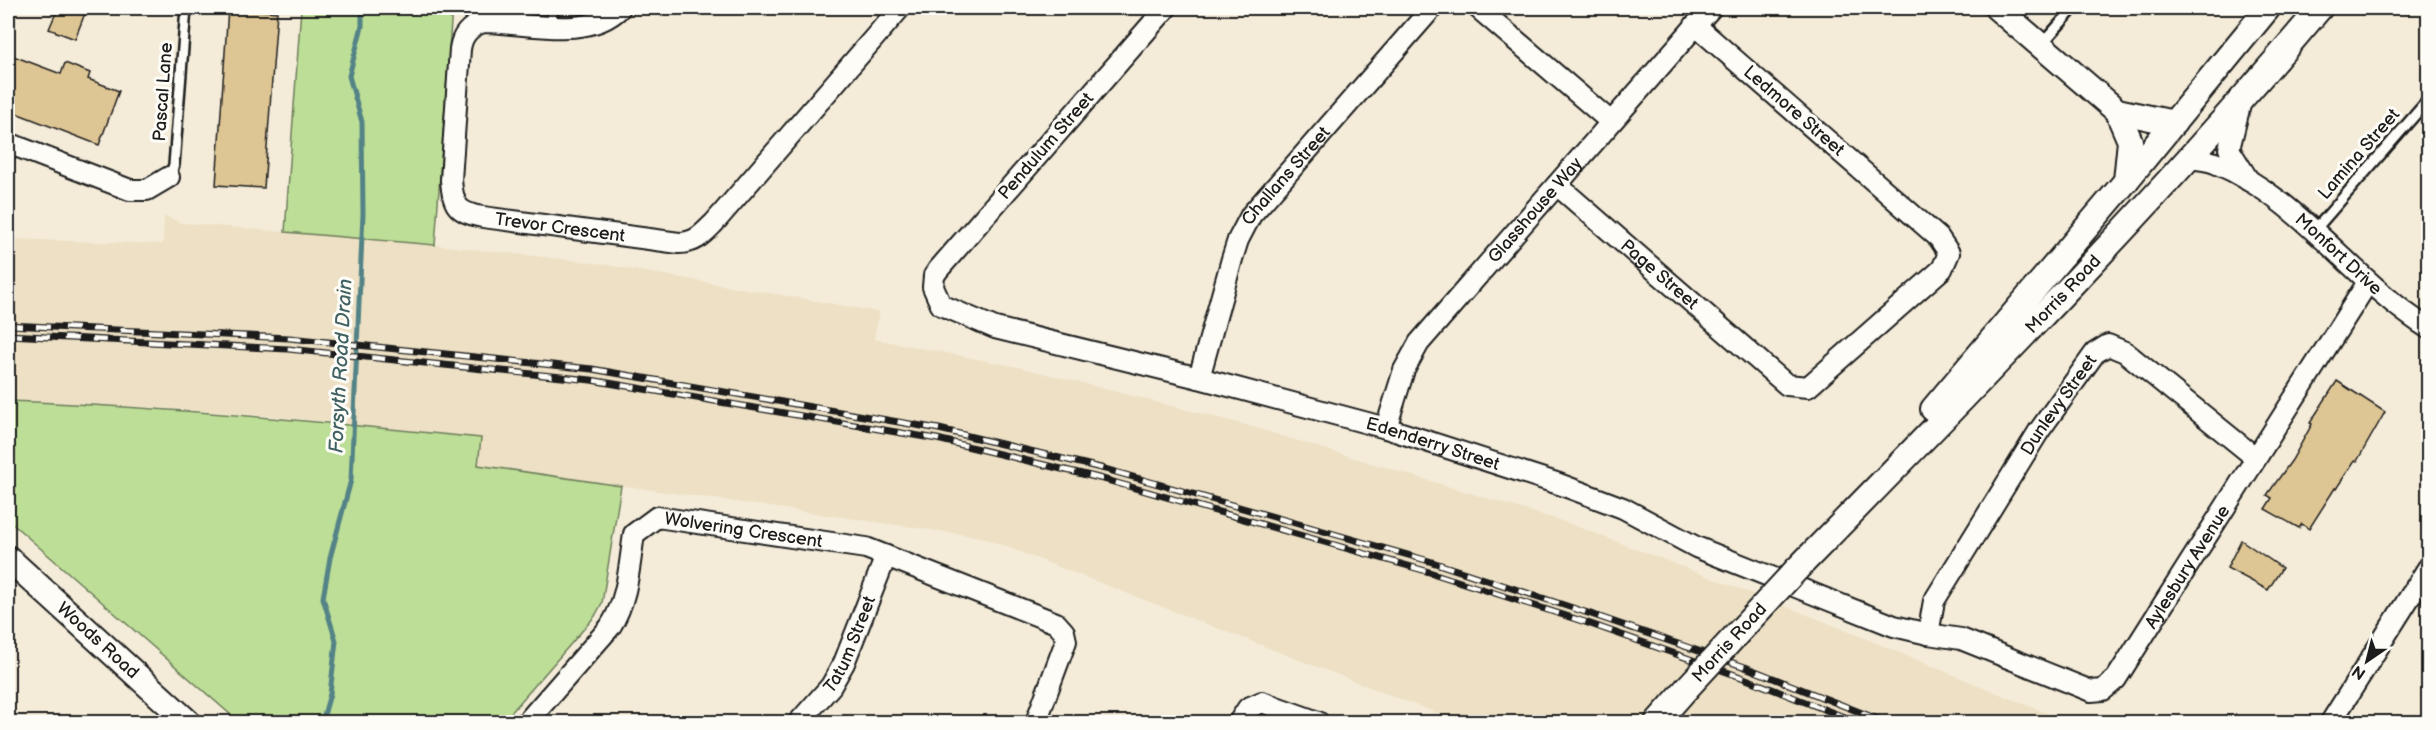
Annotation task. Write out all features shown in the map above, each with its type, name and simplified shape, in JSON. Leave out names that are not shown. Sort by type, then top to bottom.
[{"type":"street","name":"Trevor Crescent","points":[[620,8],[600,22],[580,27],[553,17],[483,22],[470,28],[463,38],[450,180],[456,206],[472,215],[687,243],[714,223],[900,8]]},
{"type":"street","name":"Pendulum Street","points":[[933,287],[934,276],[938,270],[1166,8]]},
{"type":"street","name":"Challans Street","points":[[1199,378],[1238,240],[1251,215],[1432,8]]},
{"type":"street","points":[[1478,8],[1611,122]]},
{"type":"street","name":"Glasshouse Way","points":[[1386,428],[1404,370],[1419,343],[1711,8]]},
{"type":"street","points":[[1997,8],[2117,111],[2130,141],[2126,181]]},
{"type":"street","name":"Morris Road","points":[[1796,570],[2126,181],[2268,8]]},
{"type":"street","name":"Morris Road","points":[[1658,723],[1687,688],[1796,570],[2073,285],[2241,101],[2320,8]]},
{"type":"street","name":"Ledmore Street","points":[[1695,26],[1939,238],[1949,253],[1942,269],[1808,387],[1787,385],[1762,363]]},
{"type":"street","name":"Monfort Drive","points":[[2241,101],[2229,149],[2249,181]]},
{"type":"street","points":[[2117,111],[2174,123]]},
{"type":"street","points":[[8,143],[130,190],[147,190],[169,177]]},
{"type":"street","name":"Monfort Drive","points":[[2188,158],[2214,162],[2280,201],[2368,282],[2410,317],[2428,328]]},
{"type":"street","name":"Page Street","points":[[1557,185],[1762,363]]},
{"type":"street","name":"Aylesbury Avenue","points":[[1928,634],[1961,639],[2091,691],[2100,691],[2109,687],[2368,282]]},
{"type":"street","name":"Edenderry Street","points":[[933,287],[937,300],[945,308],[995,328],[1199,378],[1386,428],[1559,484],[1623,508],[1696,547],[1894,626],[1928,634]]},
{"type":"street","name":"Dunlevy Street","points":[[1928,634],[1934,601],[2027,451],[2095,352],[2108,345],[2125,352],[2256,458]]},
{"type":"street","name":"Wolvering Crescent","points":[[527,723],[618,615],[626,594],[634,534],[657,517],[851,546],[886,556],[1056,623],[1064,632],[1066,641],[1036,723]]},
{"type":"street","name":"Tatum Street","points":[[799,723],[831,686],[844,663],[886,556]]},
{"type":"street","name":"Woods Road","points":[[8,558],[188,723]]},
{"type":"street","points":[[2331,723],[2428,568]]},
{"type":"street","points":[[1239,723],[1248,708],[1262,702],[1318,723]]},
{"type":"lane","name":"Pascal Lane","points":[[169,177],[174,165],[186,8]]},
{"type":"lane","points":[[2040,45],[2074,8]]},
{"type":"lane","name":"Lamina Street","points":[[2314,231],[2428,100]]},
{"type":"shaded area","points":[[164,216],[182,223],[435,245],[589,262],[879,312],[874,339],[1023,368],[1246,425],[1568,523],[1818,619],[2068,722],[1460,722],[981,537],[478,465],[480,438],[269,416],[8,401],[8,239],[163,244]]},
{"type":"green space","points":[[301,8],[452,8],[435,245],[285,232]]},
{"type":"green space","points":[[8,401],[185,411],[481,438],[478,465],[621,486],[602,603],[595,616],[503,722],[239,722],[8,520]]},
{"type":"building","points":[[58,8],[87,8],[75,39],[49,29]]},
{"type":"building","points":[[228,8],[277,12],[264,188],[216,185]]},
{"type":"building","points":[[8,54],[61,74],[65,63],[90,73],[88,79],[119,91],[99,145],[8,110]]},
{"type":"building","points":[[2337,381],[2385,412],[2357,461],[2355,460],[2335,488],[2309,529],[2302,524],[2299,528],[2265,509],[2272,498],[2267,495],[2292,460],[2312,424],[2310,423]]},
{"type":"building","points":[[2241,540],[2282,568],[2268,590],[2227,568]]},
{"type":"waterway","name":"Forsyth Road Drain","points":[[322,722],[330,694],[336,641],[323,598],[330,558],[351,480],[363,214],[362,122],[349,76],[362,26],[362,8]]},
{"type":"railway","points":[[8,325],[289,338],[592,369],[939,429],[1105,469],[1429,561],[1745,667],[1885,722]]},
{"type":"railway","points":[[8,335],[288,349],[591,380],[937,439],[1103,479],[1426,571],[1585,622],[1741,677],[1857,722]]}]
